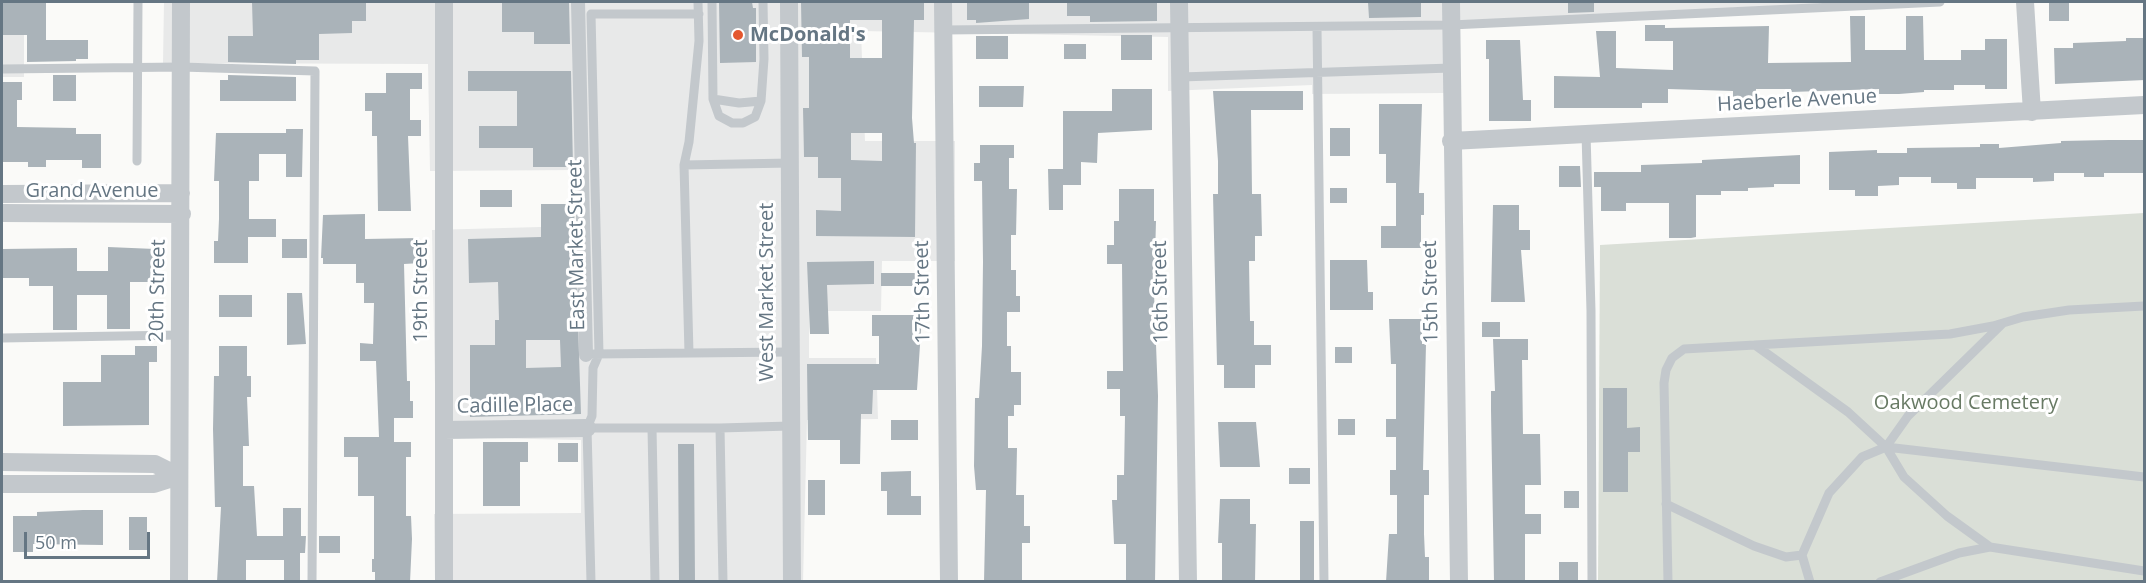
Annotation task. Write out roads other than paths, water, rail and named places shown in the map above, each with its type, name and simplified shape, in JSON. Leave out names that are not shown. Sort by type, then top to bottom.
[{"type":"street","name":"20th Street","points":[[178,582],[182,214],[181,2]]},
{"type":"street","name":"19th Street","points":[[444,2],[444,582]]},
{"type":"street","name":"East Market Street","points":[[578,2],[593,354]]},
{"type":"street","name":"West Market Street","points":[[789,2],[789,352],[792,582]]},
{"type":"street","name":"17th Street","points":[[943,2],[949,582]]},
{"type":"street","name":"16th Street","points":[[1179,2],[1188,582]]},
{"type":"street","name":"15th Street","points":[[1451,2],[1451,141],[1459,582]]},
{"type":"street","points":[[2025,2],[2032,112]]},
{"type":"street","name":"Haeberle Avenue","points":[[1451,141],[2145,105]]},
{"type":"street","points":[[2,194],[181,193]]},
{"type":"street","name":"Grand Avenue","points":[[2,213],[182,214]]},
{"type":"street","name":"Cadille Place","points":[[444,430],[587,428]]},
{"type":"street","points":[[2,462],[155,464],[178,476]]},
{"type":"street","points":[[2,484],[154,484],[178,476]]},
{"type":"lane","points":[[137,161],[138,2]]},
{"type":"lane","points":[[688,352],[684,165],[690,130],[698,2]]},
{"type":"lane","points":[[712,2],[713,99],[719,116],[732,123],[742,123],[755,117],[761,101],[764,59],[763,2]]},
{"type":"lane","points":[[943,30],[1451,25],[1762,6],[1940,2]]},
{"type":"lane","name":"East Market Street","points":[[591,582],[587,428],[592,416],[593,368],[591,14],[699,14]]},
{"type":"lane","points":[[1317,27],[1324,582]]},
{"type":"lane","points":[[2,69],[181,67],[315,71],[312,582]]},
{"type":"lane","points":[[1180,77],[1451,68]]},
{"type":"lane","points":[[713,99],[739,103],[761,101]]},
{"type":"lane","points":[[1586,133],[1591,299],[1592,582]]},
{"type":"lane","points":[[684,165],[790,164]]},
{"type":"lane","points":[[24,194],[24,213]]},
{"type":"lane","points":[[1668,582],[1664,383],[1666,370],[1672,358],[1684,349],[1950,334],[2023,317],[2069,310],[2145,306]]},
{"type":"lane","points":[[1886,447],[1908,416],[2002,323]]},
{"type":"lane","points":[[2,338],[180,335]]},
{"type":"lane","points":[[1754,345],[1848,412],[1886,447],[1904,477],[1947,516],[1990,547]]},
{"type":"lane","points":[[593,354],[789,352]]},
{"type":"lane","points":[[587,428],[790,426]]},
{"type":"lane","points":[[652,428],[655,582]]},
{"type":"lane","points":[[720,428],[723,582]]},
{"type":"lane","points":[[1810,582],[1802,555],[1829,493],[1862,457],[1886,447],[2145,477]]},
{"type":"lane","points":[[23,463],[23,484]]},
{"type":"lane","points":[[1666,504],[1754,546],[1786,557],[1802,555]]},
{"type":"lane","points":[[1880,582],[1959,553],[1990,547],[2145,571]]},
{"type":"place","name":"McDonald's","points":[[738,35]]},
{"type":"park label","name":"Oakwood Cemetery","points":[[1966,403]]}]
